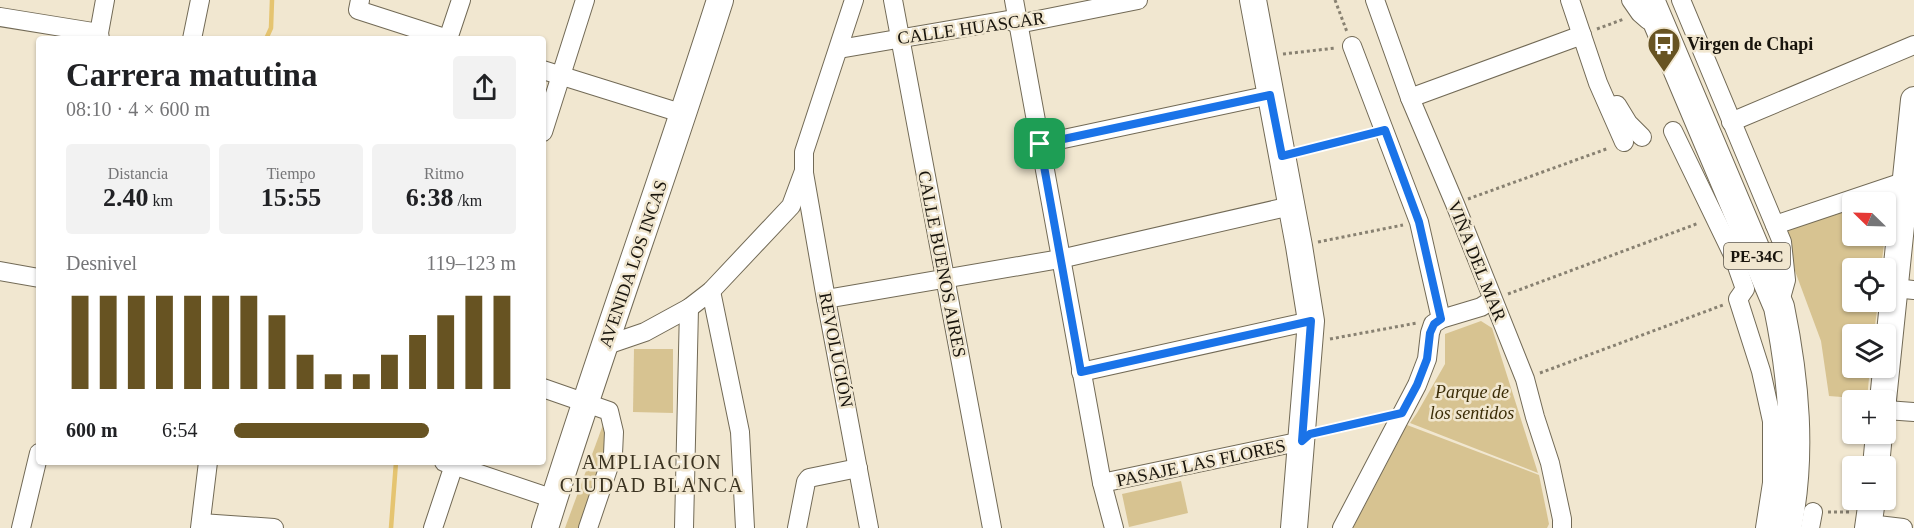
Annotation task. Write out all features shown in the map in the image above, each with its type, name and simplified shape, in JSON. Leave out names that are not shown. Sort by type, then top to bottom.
[{"type":"main road","name":"PE-34C","points":[[1644,9],[1779,307],[1787,345],[1795,444],[1782,482],[1786,528]]},
{"type":"street","points":[[0,17],[99,36],[105,0]]},
{"type":"street","points":[[193,36],[200,0]]},
{"type":"street","points":[[449,36],[460,0]]},
{"type":"street","points":[[546,123],[585,0]]},
{"type":"street","name":"AVENIDA LOS INCAS","points":[[545,528],[720,0]]},
{"type":"street","points":[[604,346],[645,332],[689,308],[711,291],[791,206],[804,171],[804,152],[854,0]]},
{"type":"street","name":"CALLE BUENOS AIRES","points":[[893,0],[992,528]]},
{"type":"street","points":[[1014,0],[1102,483],[1114,528]]},
{"type":"street","name":"CALLE HUASCAR","points":[[839,49],[1008,20],[1018,24],[1138,0]]},
{"type":"street","points":[[1253,0],[1299,246],[1311,332],[1294,528]]},
{"type":"street","name":"VIÑA DEL MAR","points":[[1375,0],[1410,98],[1525,379],[1550,464],[1562,528]]},
{"type":"street","points":[[1570,0],[1598,83],[1624,142]]},
{"type":"street","points":[[1681,0],[1782,242],[1786,280],[1779,307]]},
{"type":"street","points":[[359,5],[440,36]]},
{"type":"street","points":[[1410,98],[1582,35]]},
{"type":"street","points":[[1731,122],[1914,45]]},
{"type":"street","points":[[1352,46],[1419,222],[1441,319]]},
{"type":"street","points":[[546,71],[684,114]]},
{"type":"street","points":[[1598,83],[1616,103],[1628,123],[1642,137]]},
{"type":"street","points":[[1040,144],[1270,95]]},
{"type":"street","points":[[1885,390],[1904,289],[1914,100]]},
{"type":"street","points":[[1673,131],[1733,255],[1761,371],[1782,482],[1765,528]]},
{"type":"street","name":"REVOLUCIÓN","points":[[804,171],[825,299],[869,528]]},
{"type":"street","points":[[1775,225],[1909,176]]},
{"type":"street","points":[[825,299],[1060,259],[1292,206]]},
{"type":"street","points":[[0,271],[36,277]]},
{"type":"street","points":[[711,291],[740,432],[745,528]]},
{"type":"street","points":[[1742,294],[1776,377],[1792,390]]},
{"type":"street","points":[[1342,528],[1417,385],[1427,359],[1430,333],[1434,324],[1441,319],[1481,307],[1492,300]]},
{"type":"street","points":[[684,528],[689,308]]},
{"type":"street","points":[[1081,372],[1311,332]]},
{"type":"street","points":[[546,389],[609,411],[614,432],[613,454],[588,528]]},
{"type":"street","points":[[1896,411],[1914,412]]},
{"type":"street","name":"PASAJE LAS FLORES","points":[[1102,483],[1302,441]]},
{"type":"street","points":[[21,528],[36,465]]},
{"type":"street","points":[[208,465],[200,525],[274,528]]},
{"type":"street","points":[[433,528],[449,465]]},
{"type":"street","points":[[452,465],[554,499]]},
{"type":"street","points":[[797,528],[808,478],[858,468]]},
{"type":"street","points":[[1870,516],[1903,528]]},
{"type":"path","points":[[1263,57],[1352,46],[1335,0]]},
{"type":"path","points":[[1582,35],[1644,9]]},
{"type":"path","points":[[1282,156],[1385,130]]},
{"type":"path","points":[[1455,204],[1624,142]]},
{"type":"path","points":[[1492,300],[1715,217]]},
{"type":"path","points":[[1299,246],[1419,222]]},
{"type":"path","points":[[1525,379],[1742,294]]},
{"type":"path","points":[[1311,332],[1415,322]]},
{"type":"path","name":"PASAJE LAS FLORES","points":[[1302,441],[1310,434],[1402,413]]},
{"type":"path","points":[[1812,520],[1870,516]]},
{"type":"green space","points":[[1842,210],[1842,246],[1884,246],[1882,258],[1842,258],[1842,312],[1877,312],[1875,324],[1842,324],[1842,378],[1869,378],[1868,390],[1842,390],[1842,397],[1829,396],[1821,341],[1795,271],[1788,231]]},
{"type":"green space","name":"Parque de los sentidos","points":[[1481,321],[1492,328],[1538,473],[1410,423],[1445,364],[1445,334]]},
{"type":"green space","points":[[634,349],[673,349],[673,413],[633,412]]},
{"type":"green space","points":[[604,422],[608,450],[582,528],[565,528]]},
{"type":"green space","points":[[1407,425],[1539,475],[1549,524],[1547,528],[1353,528]]},
{"type":"green space","points":[[1181,481],[1188,513],[1129,527],[1122,494]]},
{"type":"waterway","points":[[267,36],[271,28],[272,0]]},
{"type":"waterway","points":[[391,528],[396,465]]},
{"type":"place","name":"Virgen de Chapi","points":[[1664,73]]},
{"type":"district","name":"AMPLIACION CIUDAD BLANCA","points":[[652,474]]},
{"type":"route","points":[[1270,95],[1282,156],[1385,130],[1419,222],[1441,319],[1434,324],[1430,333],[1427,359],[1417,385],[1402,413],[1310,434],[1302,441],[1311,321],[1081,372],[1040,144],[1270,95]]}]
